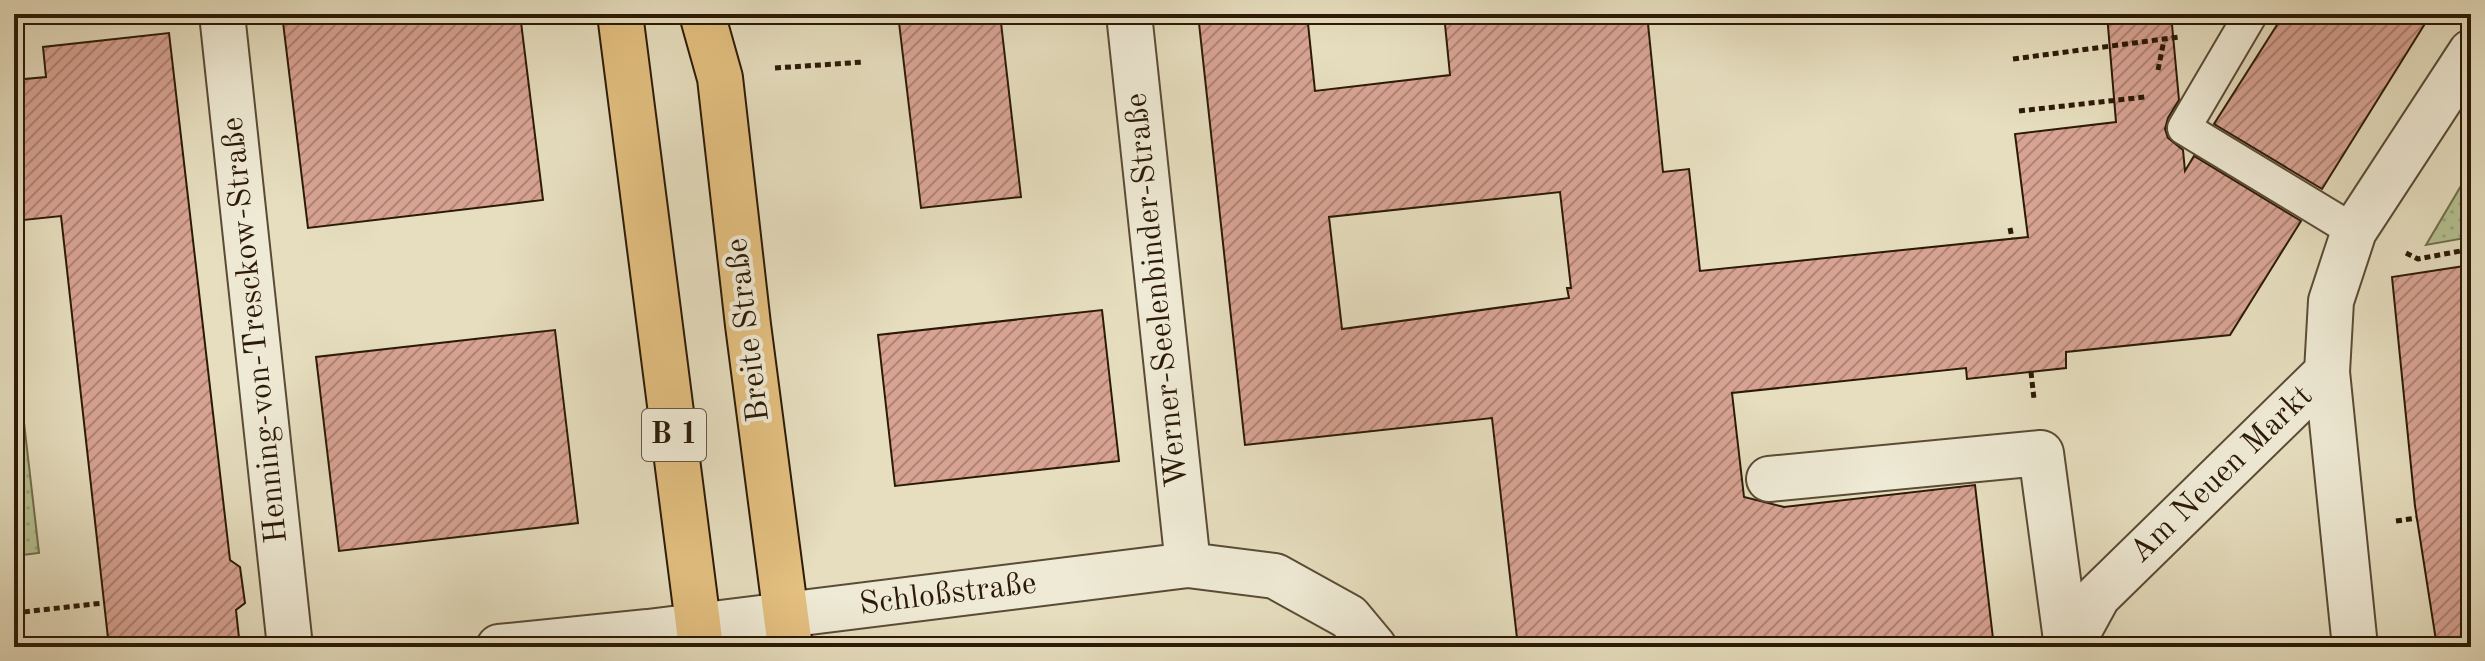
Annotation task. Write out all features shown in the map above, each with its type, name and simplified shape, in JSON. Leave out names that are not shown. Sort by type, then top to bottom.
[{"type":"main road","name":"B 1","points":[[620,14],[700,636]]},
{"type":"main road","name":"Breite Straße","points":[[702,14],[720,78],[788,631]]},
{"type":"street","name":"Henning-von-Tresckow-Straße","points":[[222,14],[290,647]]},
{"type":"street","name":"Werner-Seelenbinder-Straße","points":[[1129,14],[1188,565]]},
{"type":"street","points":[[2327,372],[2331,301],[2354,231],[2471,52]]},
{"type":"street","name":"Am Neuen Markt","points":[[2068,647],[2098,596],[2327,372]]},
{"type":"street","name":"Am Neuen Markt","points":[[2327,372],[2355,647]]},
{"type":"street","name":"Am Neuen Markt","points":[[1769,479],[2041,453],[2068,647]]},
{"type":"street","name":"Schloßstraße","points":[[499,647],[788,631],[1188,565],[1275,576],[1349,617],[1374,647]]},
{"type":"lane","points":[[2251,14],[2184,128],[2354,231]]},
{"type":"path","points":[[2013,59],[2190,35]]},
{"type":"path","points":[[2156,82],[2164,40]]},
{"type":"path","points":[[770,68],[864,62]]},
{"type":"path","points":[[2019,111],[2154,96]]},
{"type":"path","points":[[2010,228],[2012,238]]},
{"type":"path","points":[[2418,259],[2471,249]]},
{"type":"path","points":[[14,613],[103,603]]},
{"type":"green space","points":[[2471,169],[2471,237],[2426,245]]},
{"type":"green space","points":[[14,379],[19,379],[39,553],[14,556]]},
{"type":"building","points":[[282,14],[520,14],[543,200],[308,228]]},
{"type":"building","points":[[898,14],[1000,14],[1021,197],[921,208]]},
{"type":"building","points":[[1198,14],[1307,14],[1315,91],[1450,75],[1444,14],[1647,14],[1663,172],[1689,169],[1700,271],[2028,237],[2015,134],[2116,122],[2107,14],[2171,14],[2179,100],[2165,129],[2168,138],[2183,150],[2185,171],[2194,156],[2301,221],[2230,335],[2066,352],[2066,368],[1967,379],[1966,368],[1732,393],[1744,497],[1784,507],[1975,485],[1994,647],[1518,647],[1492,418],[1245,445]],"holes":[[[1560,192],[1571,288],[1567,288],[1569,298],[1342,329],[1329,217]]]},
{"type":"building","points":[[2284,14],[2431,14],[2322,189],[2214,124]]},
{"type":"building","points":[[169,33],[230,560],[240,567],[245,603],[236,610],[240,647],[109,647],[61,216],[14,221],[14,80],[46,77],[43,47]]},
{"type":"building","points":[[2471,265],[2471,647],[2437,647],[2415,506],[2392,277]]},
{"type":"building","points":[[1102,310],[1119,461],[895,486],[878,335]]},
{"type":"building","points":[[555,330],[578,523],[339,551],[316,357]]}]
